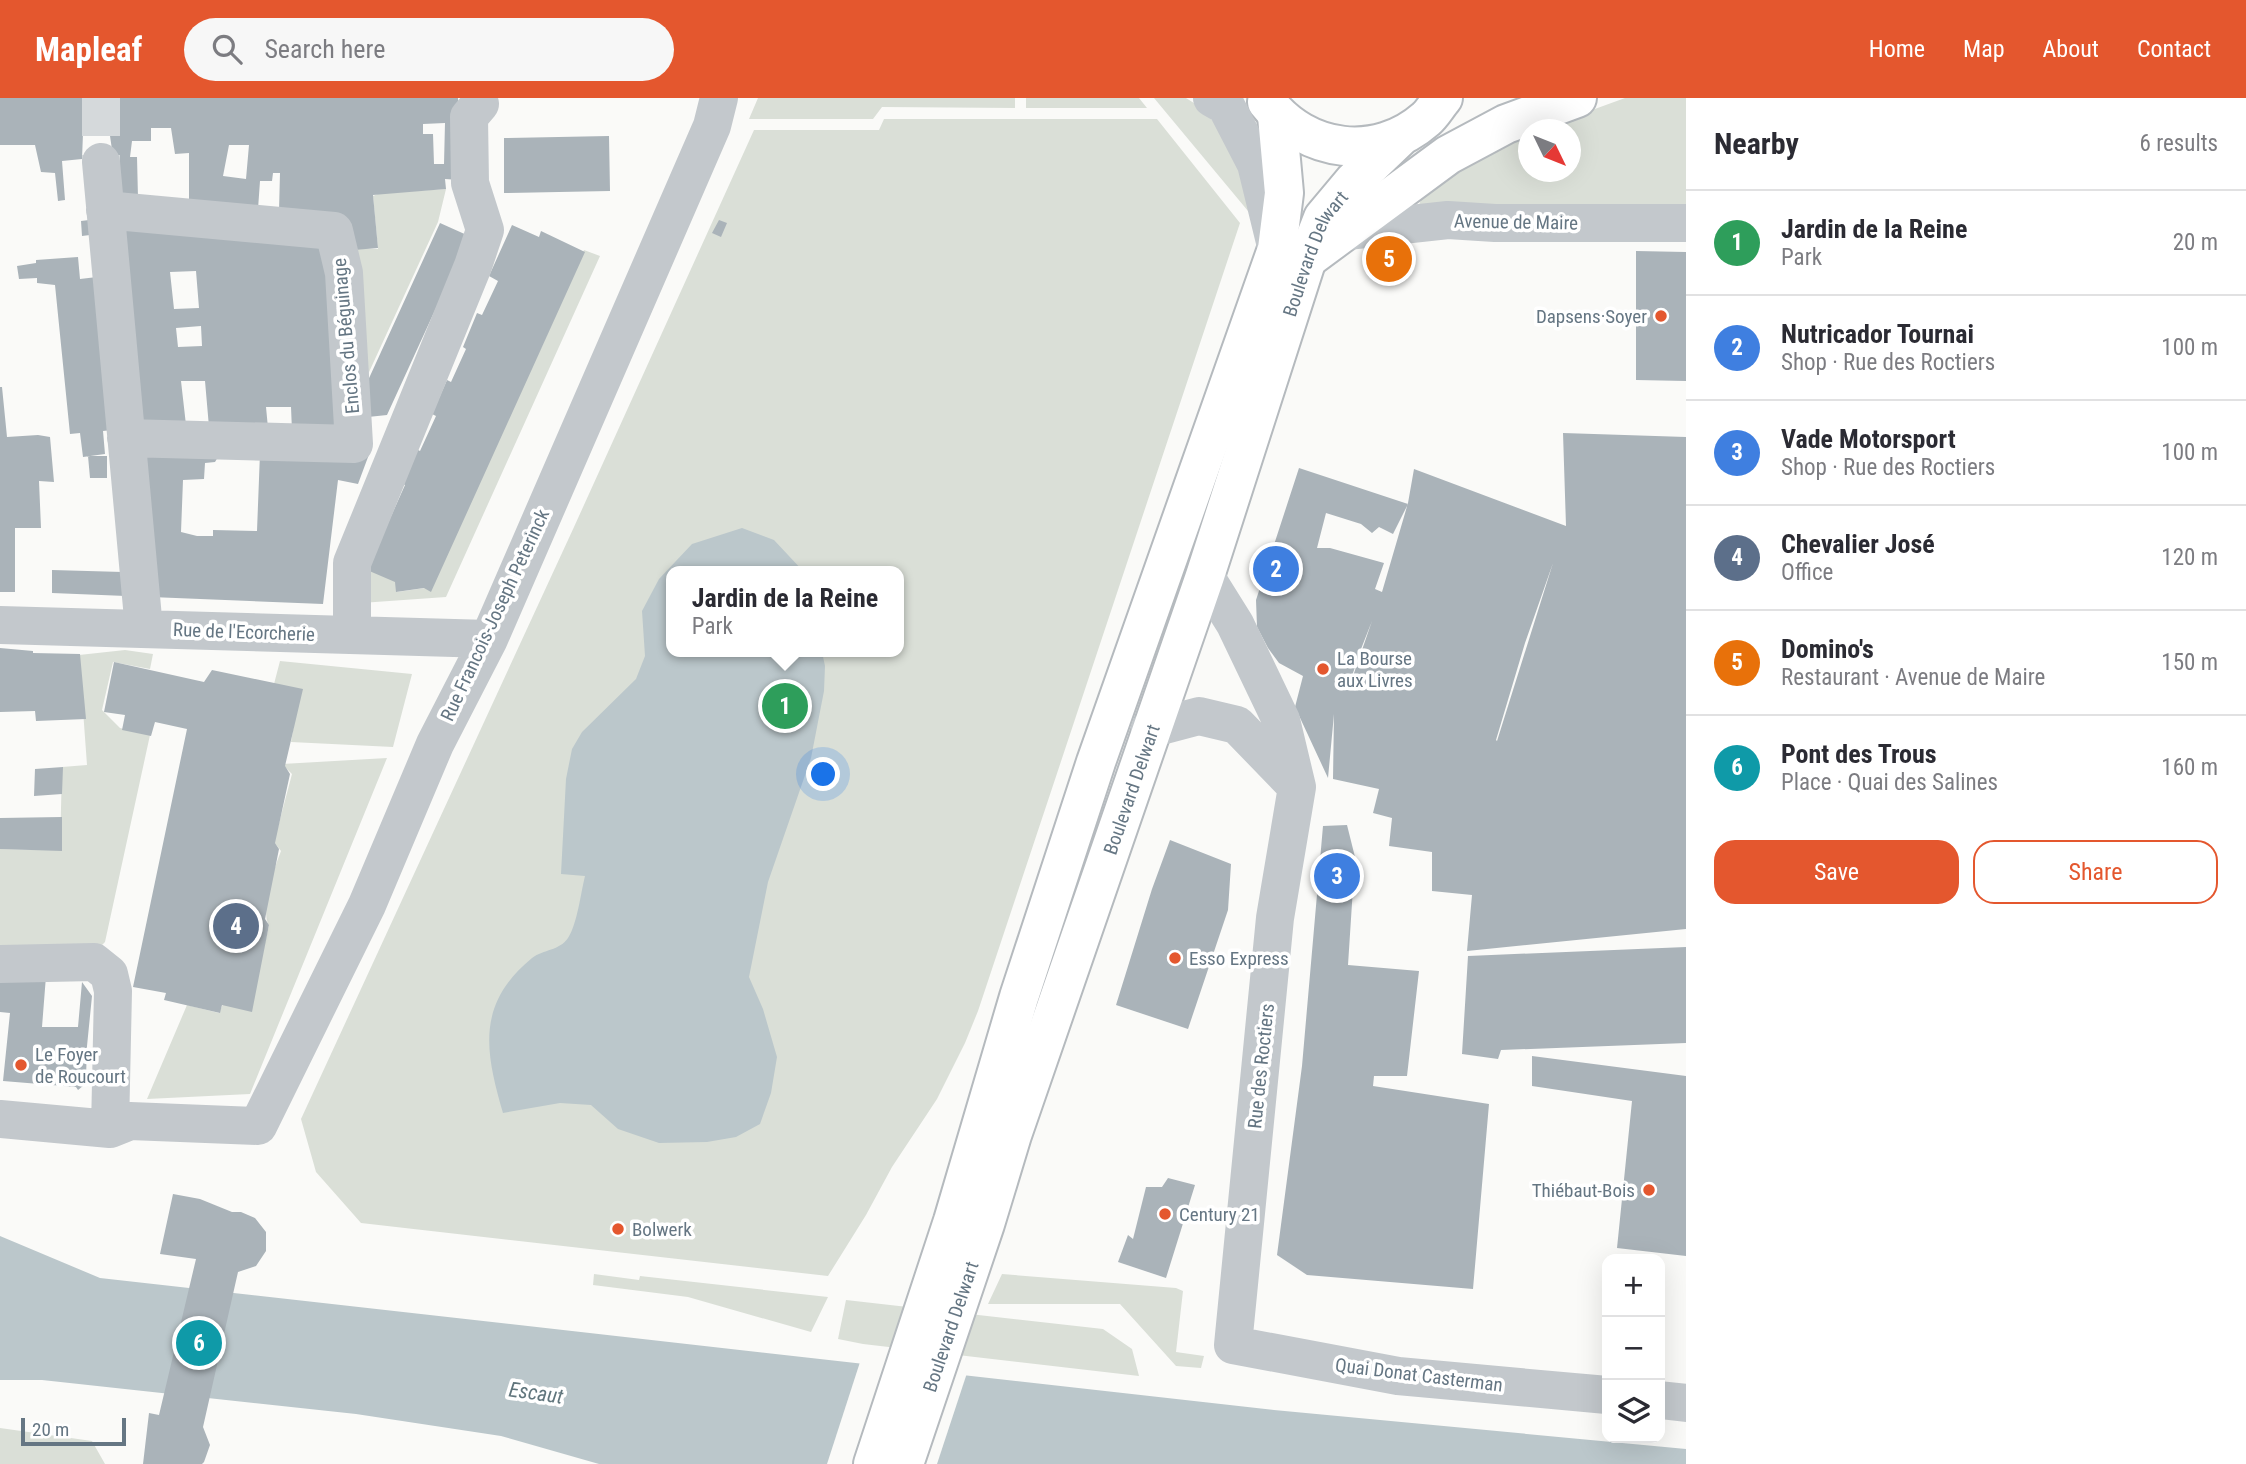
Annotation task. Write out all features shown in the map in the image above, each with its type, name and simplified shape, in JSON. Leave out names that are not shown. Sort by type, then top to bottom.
[{"type":"main road","points":[[1270,107],[1303,135],[1334,146],[1367,147],[1399,138],[1427,119],[1443,98]]},
{"type":"main road","points":[[1292,254],[1347,231],[1389,196],[1448,155],[1506,124],[1577,98]]},
{"type":"main road","name":"Boulevard Delwart","points":[[873,1464],[969,1222],[1017,1122],[1150,729],[1205,576],[1292,254],[1270,107]]},
{"type":"main road","name":"Boulevard Delwart","points":[[904,1464],[969,1222],[1019,997],[1110,722],[1292,254],[1354,181],[1399,138]]},
{"type":"street","name":"Rue Francois-Joseph Peterinck","points":[[110,1129],[130,1121],[258,1126],[367,905],[435,744],[489,639],[712,126],[719,98]]},
{"type":"street","name":"Boulevard Delwart","points":[[1212,98],[1226,106],[1256,164],[1292,254]]},
{"type":"street","points":[[480,101],[480,178]]},
{"type":"street","points":[[352,635],[352,563],[473,266],[485,230],[470,183],[469,117],[480,101]]},
{"type":"street","points":[[101,162],[144,629]]},
{"type":"street","name":"Enclos du Béguinage","points":[[105,210],[334,230],[344,273],[354,444],[126,438]]},
{"type":"street","name":"Avenue de Maire","points":[[1347,231],[1448,220],[1495,223],[1686,223]]},
{"type":"street","name":"Rue des Roctiers","points":[[1205,576],[1235,624],[1281,720],[1297,787],[1275,918],[1233,1345]]},
{"type":"street","name":"Rue de l'Ecorcherie","points":[[0,625],[489,639]]},
{"type":"street","points":[[1150,729],[1199,716],[1237,725],[1297,787]]},
{"type":"street","points":[[0,964],[94,962],[109,974],[114,991],[110,1129],[0,1119]]},
{"type":"street","name":"Quai Donat Casterman","points":[[1233,1345],[1398,1376],[1602,1395]]},
{"type":"street","points":[[1665,1401],[1686,1403]]},
{"type":"shaded area","points":[[758,98],[1015,98],[1015,108],[882,107],[873,119],[749,119]]},
{"type":"shaded area","points":[[1026,98],[1139,98],[1147,108],[1026,108]]},
{"type":"shaded area","points":[[1154,98],[1186,98],[1197,105],[1229,137],[1248,202],[1248,211]]},
{"type":"shaded area","points":[[1625,98],[1686,98],[1686,206],[1419,205],[1425,189],[1518,140],[1518,182],[1581,182],[1581,119],[1567,119]]},
{"type":"shaded area","points":[[884,119],[1157,119],[1240,223],[978,1011],[937,1099],[892,1167],[828,1276],[361,1223],[316,1172],[301,1119],[754,130],[879,130]]},
{"type":"shaded area","points":[[446,189],[438,222],[364,383],[352,248],[378,249],[373,196],[380,193]]},
{"type":"shaded area","points":[[584,250],[600,256],[446,597],[361,603],[367,569],[396,581],[397,592],[425,588],[542,346]]},
{"type":"shaded area","points":[[125,650],[153,654],[150,669],[113,662],[102,710],[120,728],[150,735],[105,942],[98,949],[0,953],[0,849],[60,850],[62,767],[87,765],[79,655]]},
{"type":"shaded area","points":[[280,661],[412,674],[393,747],[291,742],[300,690],[274,684]]},
{"type":"shaded area","points":[[387,758],[250,1094],[147,1099],[187,1005],[219,1013],[223,1004],[259,967],[269,926],[266,909],[269,888],[281,851],[274,842],[292,774],[282,764]]},
{"type":"shaded area","points":[[594,1274],[639,1280],[640,1276],[828,1297],[811,1332],[688,1297],[593,1285]]},
{"type":"shaded area","points":[[1002,1274],[1176,1288],[1183,1291],[1176,1352],[1204,1356],[1201,1368],[1176,1366],[1120,1304],[988,1304]]},
{"type":"shaded area","points":[[846,1300],[1103,1329],[1132,1349],[1139,1376],[838,1339]]},
{"type":"shaded area","points":[[0,1428],[92,1441],[105,1464],[0,1464]]},
{"type":"water","points":[[742,528],[774,540],[798,566],[671,566],[692,544]]},
{"type":"water","points":[[666,572],[666,657],[823,657],[825,666],[824,691],[811,758],[768,882],[749,977],[763,1009],[777,1057],[771,1093],[760,1124],[736,1137],[707,1142],[659,1143],[618,1129],[591,1105],[560,1103],[503,1113],[490,1049],[493,1011],[501,993],[514,975],[532,958],[560,945],[571,932],[585,876],[561,874],[566,779],[572,749],[582,732],[636,679],[645,656],[642,611],[659,579]]},
{"type":"water","name":"Escaut","points":[[0,1236],[100,1278],[1274,1410],[1686,1449],[1686,1464],[599,1464],[501,1436],[356,1414],[42,1380],[0,1380]]},
{"type":"pier","points":[[861,1359],[967,1373],[937,1464],[827,1464]]},
{"type":"building","points":[[0,98],[458,98],[460,180],[445,179],[446,189],[373,195],[378,248],[354,250],[351,223],[324,221],[279,211],[280,173],[273,173],[272,181],[260,181],[258,209],[189,204],[189,153],[175,154],[171,128],[151,128],[151,141],[132,141],[130,157],[137,157],[138,198],[119,198],[109,129],[83,133],[82,159],[62,161],[65,200],[58,201],[55,173],[41,172],[35,145],[0,145]],"holes":[[[445,123],[444,164],[434,164],[433,134],[423,134],[423,124]],[[229,145],[249,145],[246,179],[223,176]]]},
{"type":"building","points":[[609,136],[610,191],[504,193],[504,138]]},
{"type":"building","points":[[89,220],[90,235],[82,236],[81,221]]},
{"type":"building","points":[[719,220],[727,223],[721,237],[712,233]]},
{"type":"building","points":[[440,223],[469,236],[387,415],[368,417],[365,387]]},
{"type":"building","points":[[512,225],[539,237],[541,231],[585,252],[431,592],[424,588],[396,592],[395,582],[367,570],[405,485],[401,483],[416,449],[420,451],[436,416],[432,414],[447,380],[451,382],[466,349],[463,347],[477,313],[482,315],[498,281],[489,276]]},
{"type":"building","points":[[114,228],[329,245],[341,432],[292,431],[291,407],[266,407],[268,428],[209,427],[205,381],[181,381],[186,425],[136,424]],"holes":[[[196,271],[199,308],[174,309],[170,272]],[[201,326],[202,346],[178,347],[176,328]]]},
{"type":"building","name":"Dapsens·Soyer","points":[[1636,251],[1686,252],[1686,381],[1636,380]]},
{"type":"building","points":[[78,257],[80,279],[97,277],[112,430],[103,431],[105,454],[83,457],[80,433],[70,434],[55,285],[37,283],[37,278],[19,279],[17,266],[36,263],[36,260]]},
{"type":"building","points":[[0,387],[7,437],[50,437],[54,482],[39,481],[41,528],[15,528],[15,592],[0,592]]},
{"type":"building","points":[[1563,433],[1686,437],[1686,929],[1467,951],[1472,895],[1432,891],[1432,852],[1389,846],[1392,818],[1373,813],[1379,789],[1333,779],[1334,714],[1328,778],[1295,707],[1303,676],[1279,663],[1257,627],[1256,600],[1299,468],[1408,504],[1414,469],[1566,526]],"holes":[[[1407,505],[1382,592],[1375,589],[1384,563],[1330,548],[1317,548],[1326,513],[1361,524],[1372,533],[1379,527],[1393,534]],[[1553,563],[1497,741],[1525,643]],[[1372,621],[1353,676],[1352,676],[1361,649]]]},
{"type":"building","points":[[136,446],[218,457],[215,462],[205,463],[204,479],[183,480],[181,532],[197,536],[213,536],[213,530],[257,531],[260,453],[371,449],[358,484],[338,480],[323,604],[151,597]]},
{"type":"building","points":[[88,456],[107,456],[107,478],[90,478]]},
{"type":"building","points":[[52,570],[123,572],[126,596],[52,593]]},
{"type":"building","points":[[0,648],[33,653],[80,654],[86,719],[36,721],[35,711],[0,712]]},
{"type":"building","points":[[114,662],[204,682],[212,670],[303,689],[285,766],[290,774],[275,843],[279,849],[265,919],[269,925],[252,1012],[222,1005],[220,1013],[164,1000],[166,993],[133,987],[187,729],[155,722],[151,736],[122,730],[125,715],[104,712]]},
{"type":"building","points":[[63,767],[62,794],[34,796],[35,769]]},
{"type":"building","points":[[62,817],[62,851],[0,849],[0,818]]},
{"type":"building","points":[[1347,825],[1355,857],[1348,965],[1419,971],[1407,1076],[1374,1076],[1373,1086],[1489,1104],[1473,1289],[1307,1275],[1277,1255],[1302,1066],[1323,826]]},
{"type":"building","points":[[1170,840],[1231,864],[1228,910],[1188,1029],[1116,1005]]},
{"type":"building","points":[[1686,947],[1686,1043],[1501,1050],[1498,1059],[1462,1054],[1468,956]]},
{"type":"building","points":[[46,976],[42,1027],[78,1027],[82,982],[92,996],[87,1046],[86,1078],[89,1081],[78,1090],[76,1087],[3,1081],[10,1013],[0,1012],[0,977]]},
{"type":"building","points":[[1532,1056],[1686,1076],[1686,1256],[1617,1248],[1632,1101],[1532,1086]]},
{"type":"building","points":[[1168,1178],[1195,1185],[1166,1278],[1118,1262],[1128,1235],[1133,1239],[1146,1187],[1162,1187]]},
{"type":"building","points":[[173,1194],[200,1199],[255,1218],[266,1232],[266,1251],[256,1266],[238,1272],[203,1427],[210,1445],[204,1462],[143,1464],[149,1413],[159,1415],[196,1259],[160,1254]]},
{"type":"tunnel","points":[[101,98],[101,162]]},
{"type":"place","name":"Domino's","points":[[1389,259]]},
{"type":"place","name":"Dapsens·Soyer","points":[[1661,316]]},
{"type":"place","name":"Nutricador Tournai","points":[[1276,569]]},
{"type":"place","name":"La Bourse aux Livres","points":[[1323,669]]},
{"type":"place","name":"Jardin de la Reine","points":[[785,706]]},
{"type":"place","name":"Vade Motorsport","points":[[1337,876]]},
{"type":"place","name":"Chevalier José","points":[[236,926]]},
{"type":"place","name":"Esso Express","points":[[1175,958]]},
{"type":"place","name":"Le Foyer de Roucourt","points":[[21,1065]]},
{"type":"place","name":"Thiébaut-Bois","points":[[1649,1190]]},
{"type":"place","name":"Century 21","points":[[1165,1214]]},
{"type":"place","name":"Bolwerk","points":[[618,1229]]},
{"type":"place","name":"Pont des Trous","points":[[199,1343]]}]
